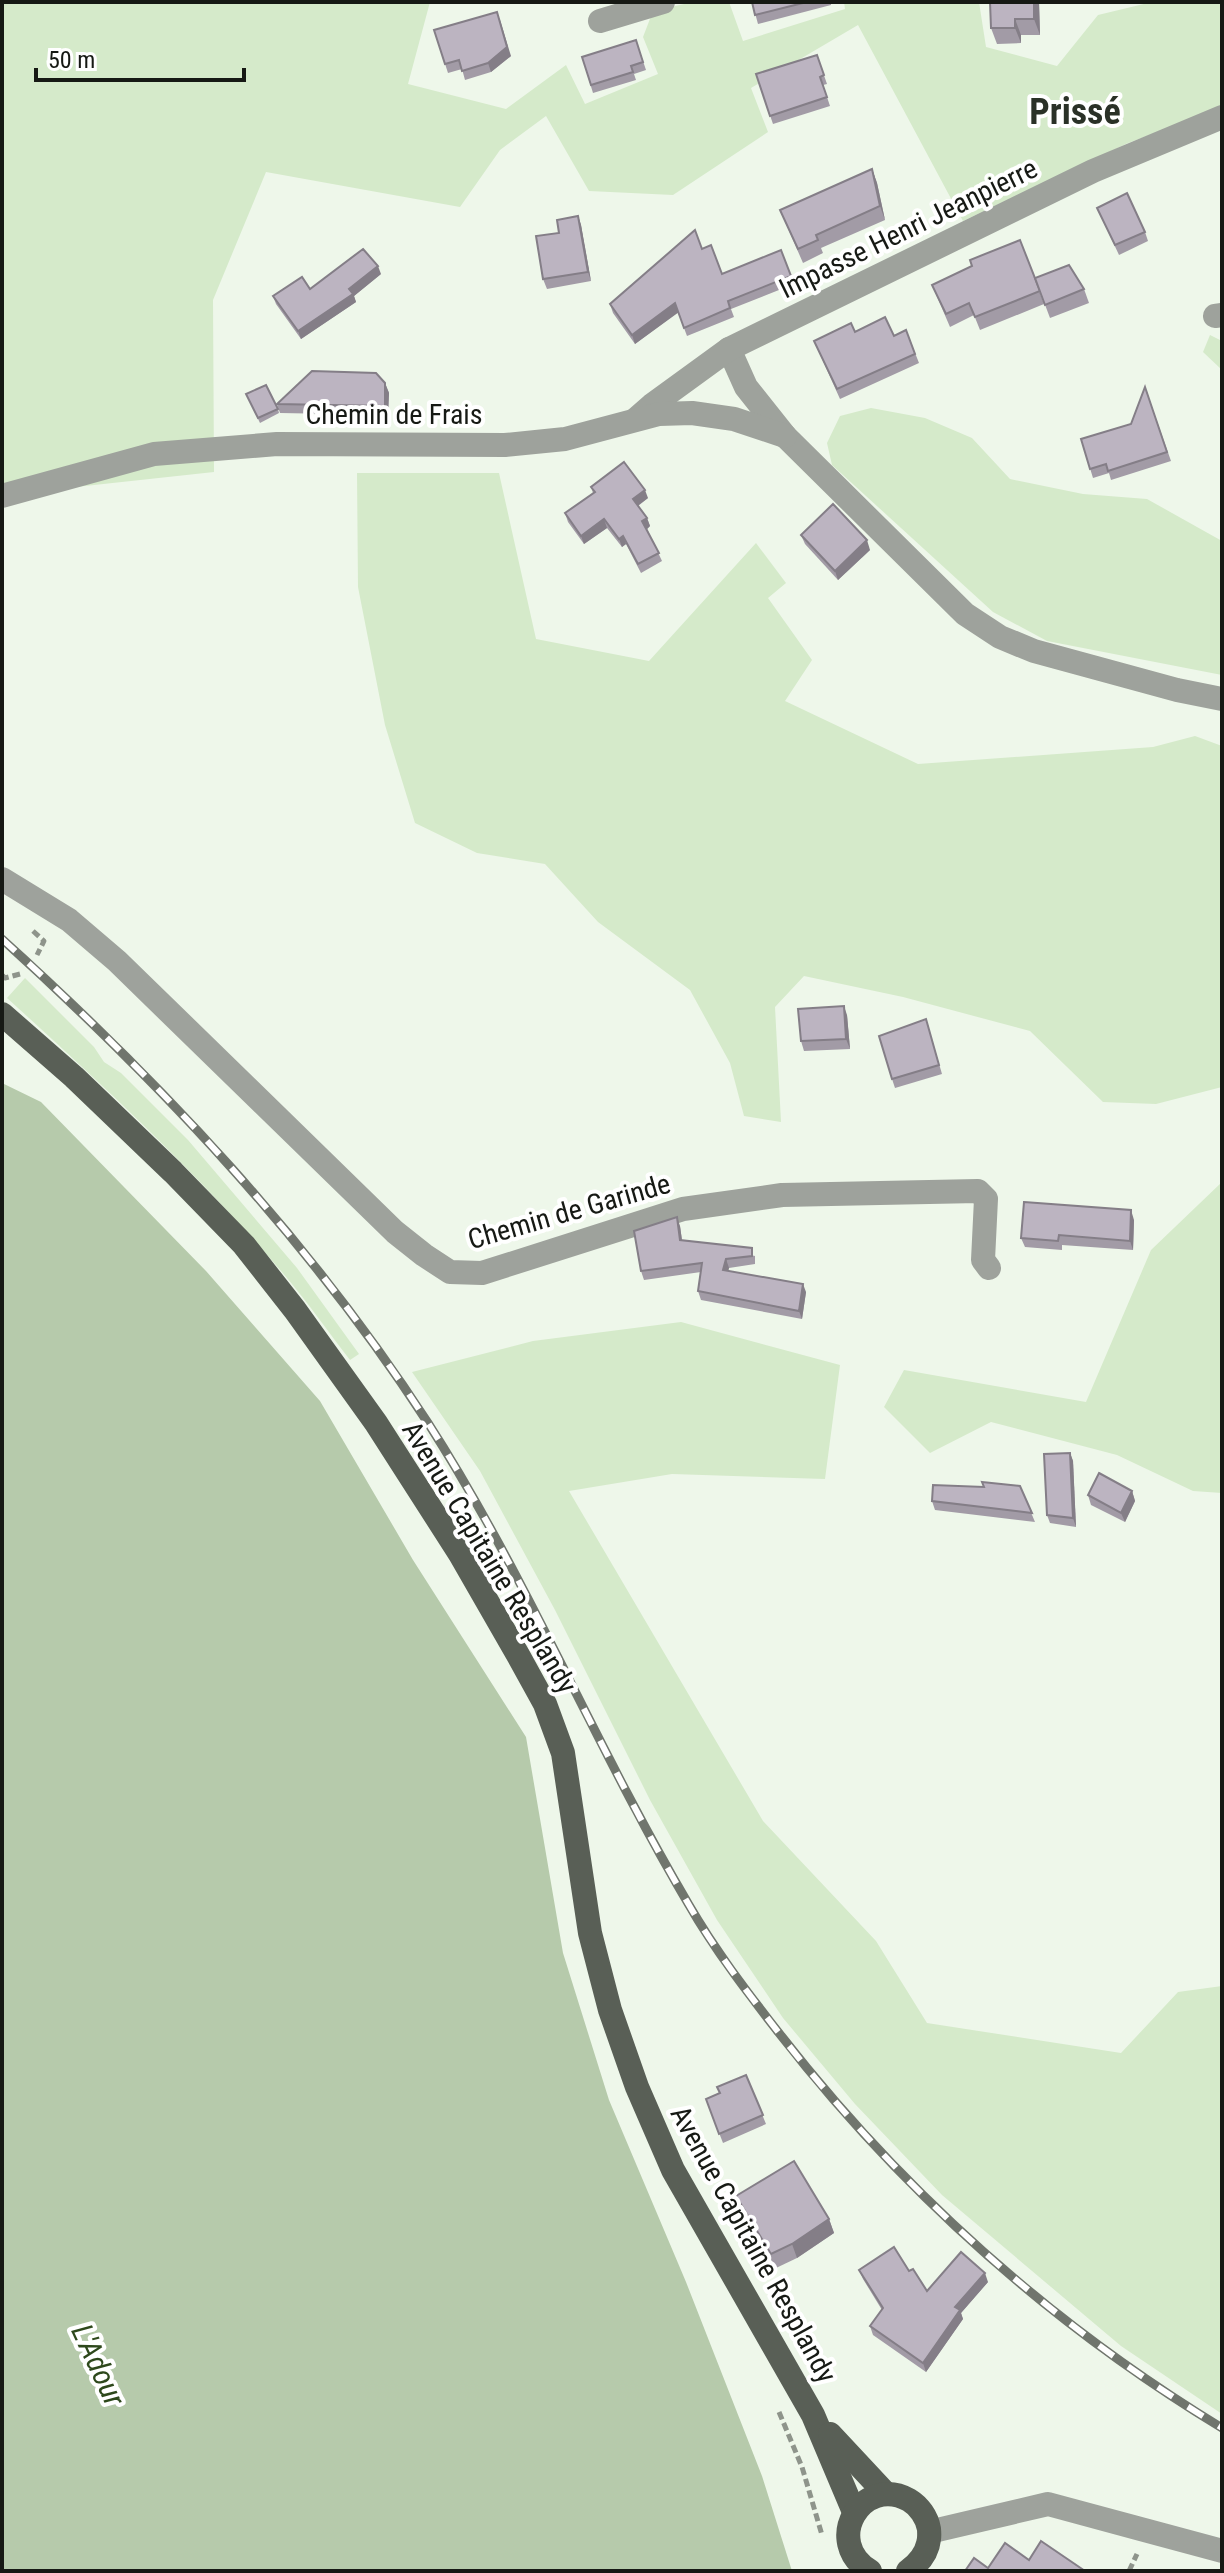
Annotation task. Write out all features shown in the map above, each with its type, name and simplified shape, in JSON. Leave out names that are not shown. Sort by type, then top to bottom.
[{"type":"main road","name":"Avenue Capitaine Resplandy","points":[[2,1014],[173,1172],[244,1245],[376,1423],[460,1554],[496,1617],[545,1704],[563,1753],[590,1933],[610,2010],[637,2087],[673,2170],[813,2415],[854,2512]]},
{"type":"main road","name":"Avenue Capitaine Resplandy","points":[[813,2415],[886,2494]]},
{"type":"main road","points":[[863,2568],[852,2554],[848,2533],[854,2512],[868,2500],[886,2494],[915,2504],[922,2512],[929,2532],[924,2555],[908,2571]]},
{"type":"street","points":[[600,21],[663,2]]},
{"type":"street","name":"Impasse Henri Jeanpierre","points":[[636,420],[729,349],[1093,171],[1222,117]]},
{"type":"street","name":"Chemin de Frais","points":[[729,349],[746,387],[785,436],[965,614],[1000,637],[1034,651],[1177,690],[1222,699]]},
{"type":"street","name":"Chemin de Frais","points":[[2,496],[154,454],[277,444],[505,445],[565,439],[659,414],[692,413],[734,419],[785,436]]},
{"type":"street","name":"Chemin de Garinde","points":[[2,879],[69,920],[117,961],[395,1232],[450,1272],[482,1273],[683,1209],[782,1195],[978,1191],[986,1199],[983,1260],[989,1268]]},
{"type":"street","points":[[929,2532],[1048,2504],[1222,2551]]},
{"type":"path","points":[[23,922],[44,941],[37,955]]},
{"type":"path","points":[[2,975],[5,978],[20,974]]},
{"type":"path","points":[[777,2406],[802,2467],[823,2542]]},
{"type":"path","points":[[1129,2571],[1134,2563]]},
{"type":"shaded area","points":[[2,2],[430,2],[408,84],[506,109],[566,65],[585,104],[658,74],[643,37],[653,11],[693,2],[729,2],[743,41],[845,9],[844,2],[979,2],[986,47],[1057,66],[1098,15],[1152,2],[1222,2],[1222,108],[1128,143],[963,221],[858,25],[751,88],[768,132],[673,195],[589,191],[546,116],[500,150],[460,207],[266,172],[213,300],[214,472],[2,495]]},
{"type":"shaded area","points":[[1210,335],[1222,341],[1222,370],[1203,352]]},
{"type":"shaded area","points":[[871,408],[925,418],[972,438],[1010,479],[1083,494],[1147,499],[1222,541],[1222,675],[1047,641],[993,612],[832,465],[827,443],[840,416]]},
{"type":"shaded area","points":[[357,473],[499,473],[536,639],[649,661],[756,543],[786,583],[768,598],[812,660],[785,701],[918,764],[1153,747],[1195,736],[1222,746],[1222,1087],[1156,1104],[1103,1102],[1030,1031],[903,997],[804,976],[775,1007],[781,1122],[744,1116],[730,1063],[690,990],[598,922],[545,864],[477,853],[415,823],[385,725],[358,587]]},
{"type":"shaded area","points":[[25,978],[94,1047],[104,1062],[121,1073],[188,1140],[297,1268],[359,1354],[350,1360],[287,1278],[187,1168],[7,998]]},
{"type":"shaded area","points":[[1222,1182],[1222,1493],[1193,1491],[1117,1455],[991,1422],[930,1453],[884,1407],[904,1370],[1086,1402],[1151,1250]]},
{"type":"shaded area","points":[[681,1322],[840,1365],[825,1479],[672,1474],[569,1491],[763,1821],[876,1941],[927,2023],[1121,2053],[1178,1992],[1222,1986],[1222,2414],[1121,2346],[942,2195],[855,2104],[783,2018],[717,1920],[650,1800],[555,1610],[480,1471],[412,1372],[533,1341]]},
{"type":"water","name":"L'Adour","points":[[2,1083],[41,1102],[206,1271],[320,1401],[413,1560],[526,1737],[563,1953],[609,2100],[686,2282],[762,2476],[792,2571],[2,2571]]},
{"type":"building","points":[[752,2],[807,2],[755,15]]},
{"type":"building","points":[[990,2],[1034,2],[1034,19],[1015,19],[1015,28],[991,28]]},
{"type":"building","points":[[497,12],[507,47],[488,63],[462,71],[459,60],[445,64],[434,30]]},
{"type":"building","points":[[636,40],[643,62],[631,66],[633,72],[591,85],[582,57]]},
{"type":"building","points":[[817,55],[827,97],[770,116],[756,74]]},
{"type":"building","points":[[872,169],[880,206],[816,235],[818,240],[798,249],[780,210]]},
{"type":"building","points":[[1127,193],[1145,232],[1115,245],[1097,208]]},
{"type":"building","points":[[578,216],[588,272],[543,279],[536,236],[559,233],[557,220]]},
{"type":"building","points":[[695,230],[702,249],[711,245],[722,274],[781,250],[791,276],[728,301],[730,308],[684,328],[675,303],[632,335],[610,304]]},
{"type":"building","points":[[1020,240],[1040,291],[975,317],[969,303],[946,314],[932,285],[972,266],[970,260]]},
{"type":"building","points":[[363,249],[378,266],[349,289],[353,294],[298,331],[273,296],[302,277],[310,289]]},
{"type":"building","points":[[1069,265],[1084,289],[1045,305],[1035,278]]},
{"type":"building","points":[[885,317],[894,336],[906,330],[915,354],[837,389],[814,341],[851,323],[855,332]]},
{"type":"building","points":[[312,371],[376,373],[385,383],[385,406],[277,404]]},
{"type":"building","points":[[266,385],[278,409],[258,418],[246,394]]},
{"type":"building","points":[[1145,387],[1167,452],[1108,471],[1106,464],[1090,469],[1081,439],[1131,424]]},
{"type":"building","points":[[624,462],[645,490],[633,499],[647,518],[642,521],[659,553],[638,564],[623,536],[619,539],[604,519],[581,536],[565,513],[595,492],[591,487]]},
{"type":"building","points":[[833,504],[867,540],[835,571],[801,535]]},
{"type":"building","points":[[844,1006],[846,1039],[801,1041],[798,1009]]},
{"type":"building","points":[[926,1019],[939,1065],[892,1079],[879,1036]]},
{"type":"building","points":[[1024,1202],[1131,1210],[1130,1241],[1059,1235],[1058,1241],[1021,1238]]},
{"type":"building","points":[[677,1217],[680,1240],[752,1248],[752,1256],[726,1259],[723,1270],[803,1284],[799,1311],[698,1291],[702,1263],[641,1271],[634,1231]]},
{"type":"building","points":[[1070,1453],[1073,1518],[1047,1515],[1044,1454]]},
{"type":"building","points":[[1099,1473],[1132,1491],[1121,1513],[1088,1495]]},
{"type":"building","points":[[982,1482],[1020,1486],[1032,1513],[932,1501],[933,1485],[984,1487]]},
{"type":"building","points":[[746,2075],[763,2115],[719,2134],[706,2099],[720,2093],[717,2087]]},
{"type":"building","points":[[794,2161],[829,2219],[771,2254],[736,2196]]},
{"type":"building","points":[[894,2247],[909,2271],[913,2269],[927,2291],[961,2252],[985,2273],[955,2307],[960,2310],[923,2363],[870,2326],[883,2308],[859,2270]]},
{"type":"building","points":[[1041,2541],[1085,2571],[965,2571],[974,2558],[988,2568],[1005,2543],[1029,2560]]},
{"type":"railway","points":[[2,939],[119,1050],[231,1167],[284,1228],[382,1356],[464,1481],[655,1846],[699,1922],[755,2002],[826,2091],[876,2147],[982,2251],[1098,2345],[1222,2428]]},
{"type":"district","name":"Prissé","points":[[1075,111]]}]
